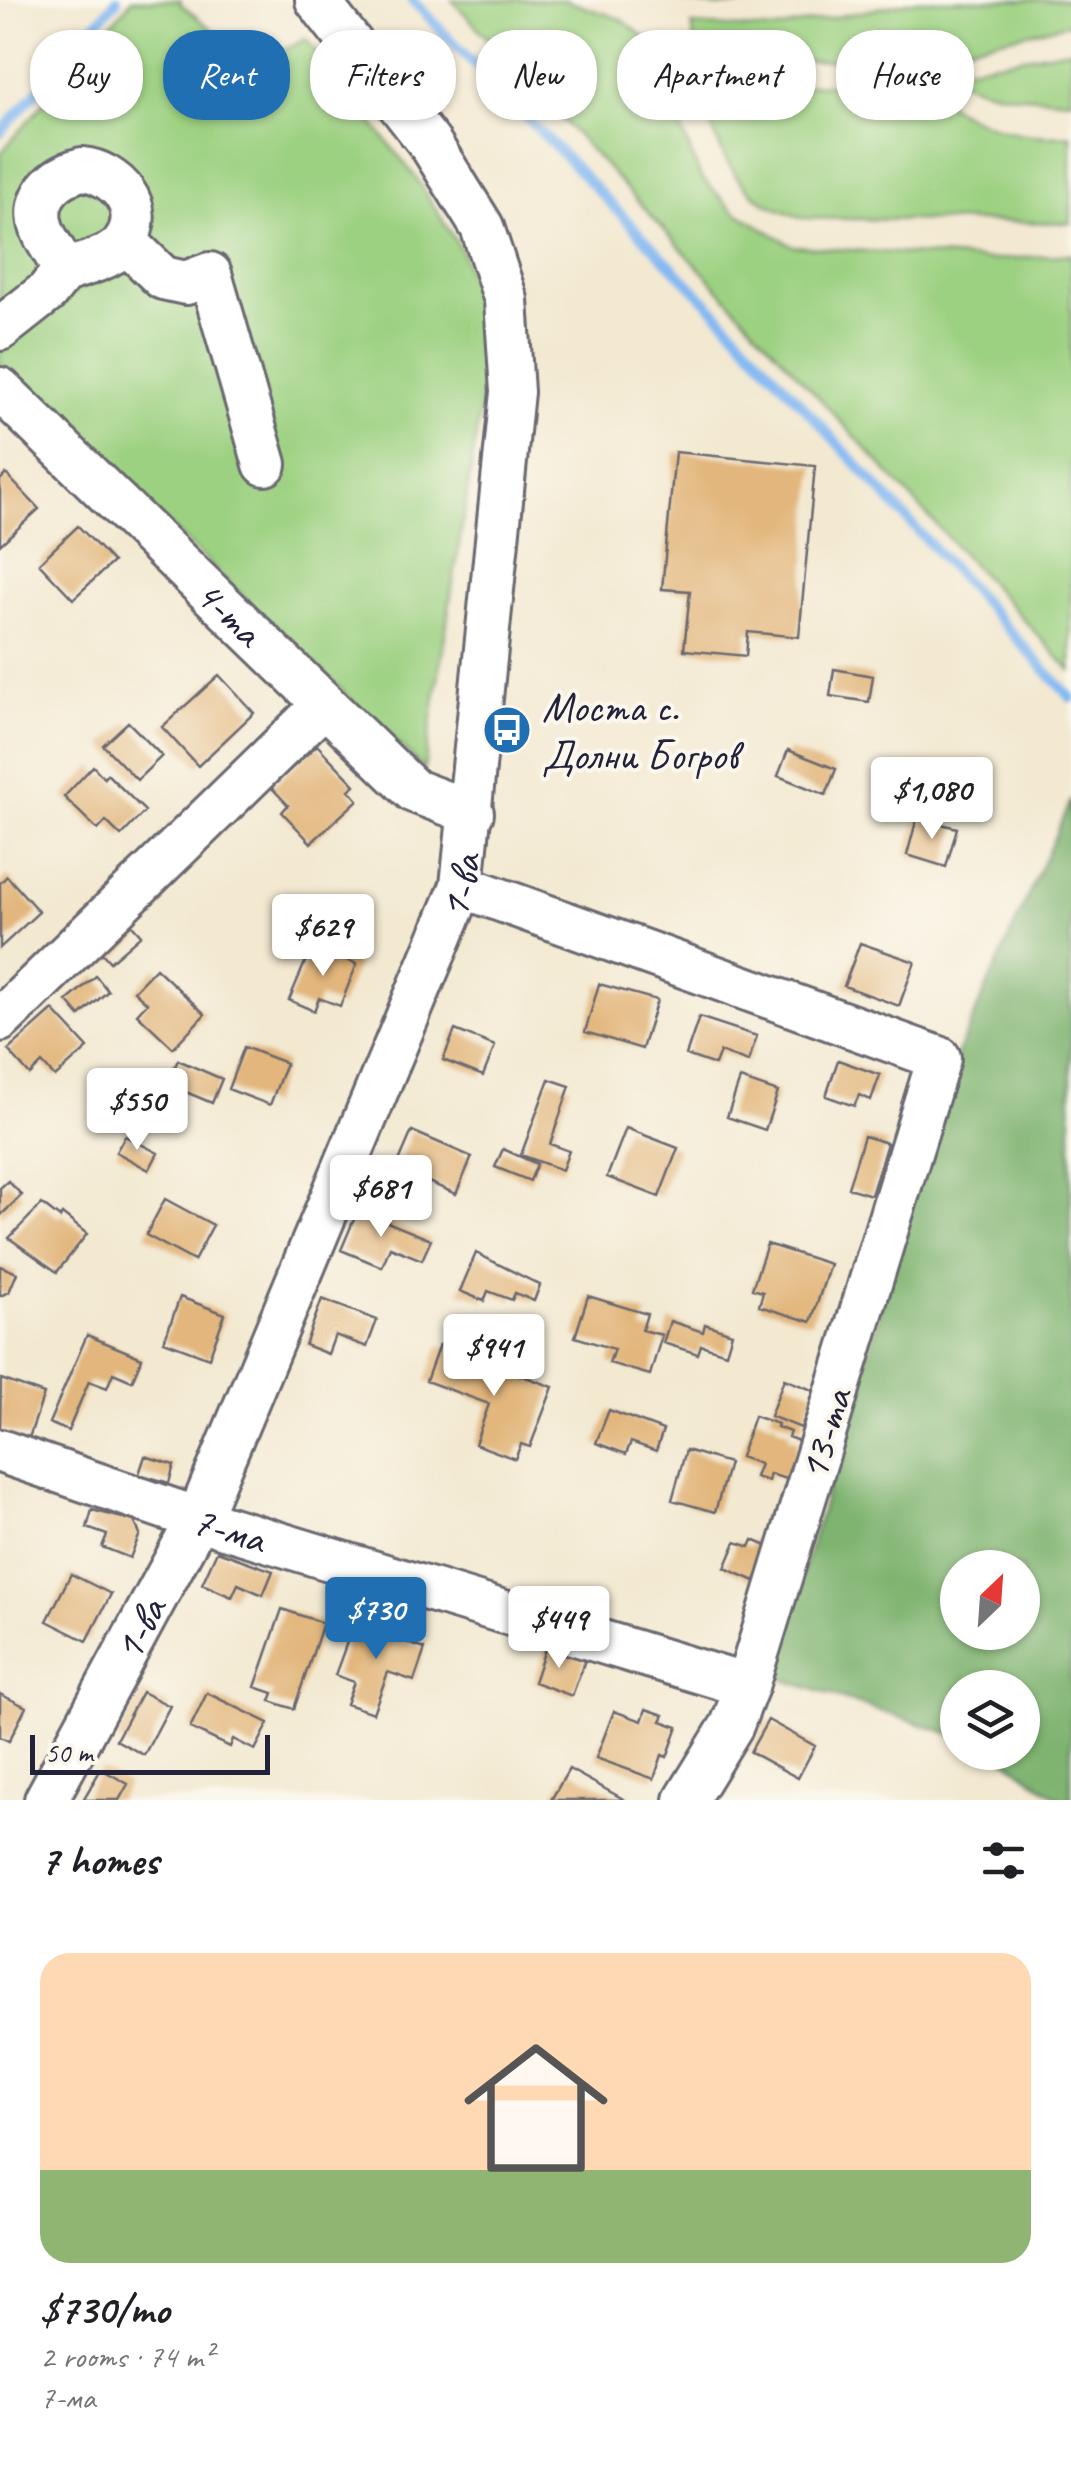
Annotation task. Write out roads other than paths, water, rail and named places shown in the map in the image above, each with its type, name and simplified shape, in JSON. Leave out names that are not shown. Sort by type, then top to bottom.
[{"type":"street","name":"1-ва","points":[[46,1800],[198,1519],[462,886],[512,392],[506,300],[482,227],[431,145],[316,0]]},
{"type":"street","points":[[0,329],[47,292],[63,272],[102,257],[126,241],[131,212],[120,185],[96,170],[68,172],[46,191],[39,218],[43,232],[58,252],[63,272]]},
{"type":"street","points":[[126,241],[164,278],[186,283],[210,274],[264,464]]},
{"type":"street","name":"4-та","points":[[0,389],[414,791],[472,812]]},
{"type":"street","points":[[0,1020],[324,705]]},
{"type":"street","name":"13-та","points":[[462,886],[939,1058],[746,1686],[732,1725],[686,1800]]},
{"type":"street","name":"7-ма","points":[[0,1451],[198,1519],[746,1686]]},
{"type":"waterway","points":[[0,133],[117,0]]},
{"type":"waterway","points":[[412,0],[730,326],[1071,698]]},
{"type":"place","name":"Моста с. Долни Богров","points":[[507,730]]}]
